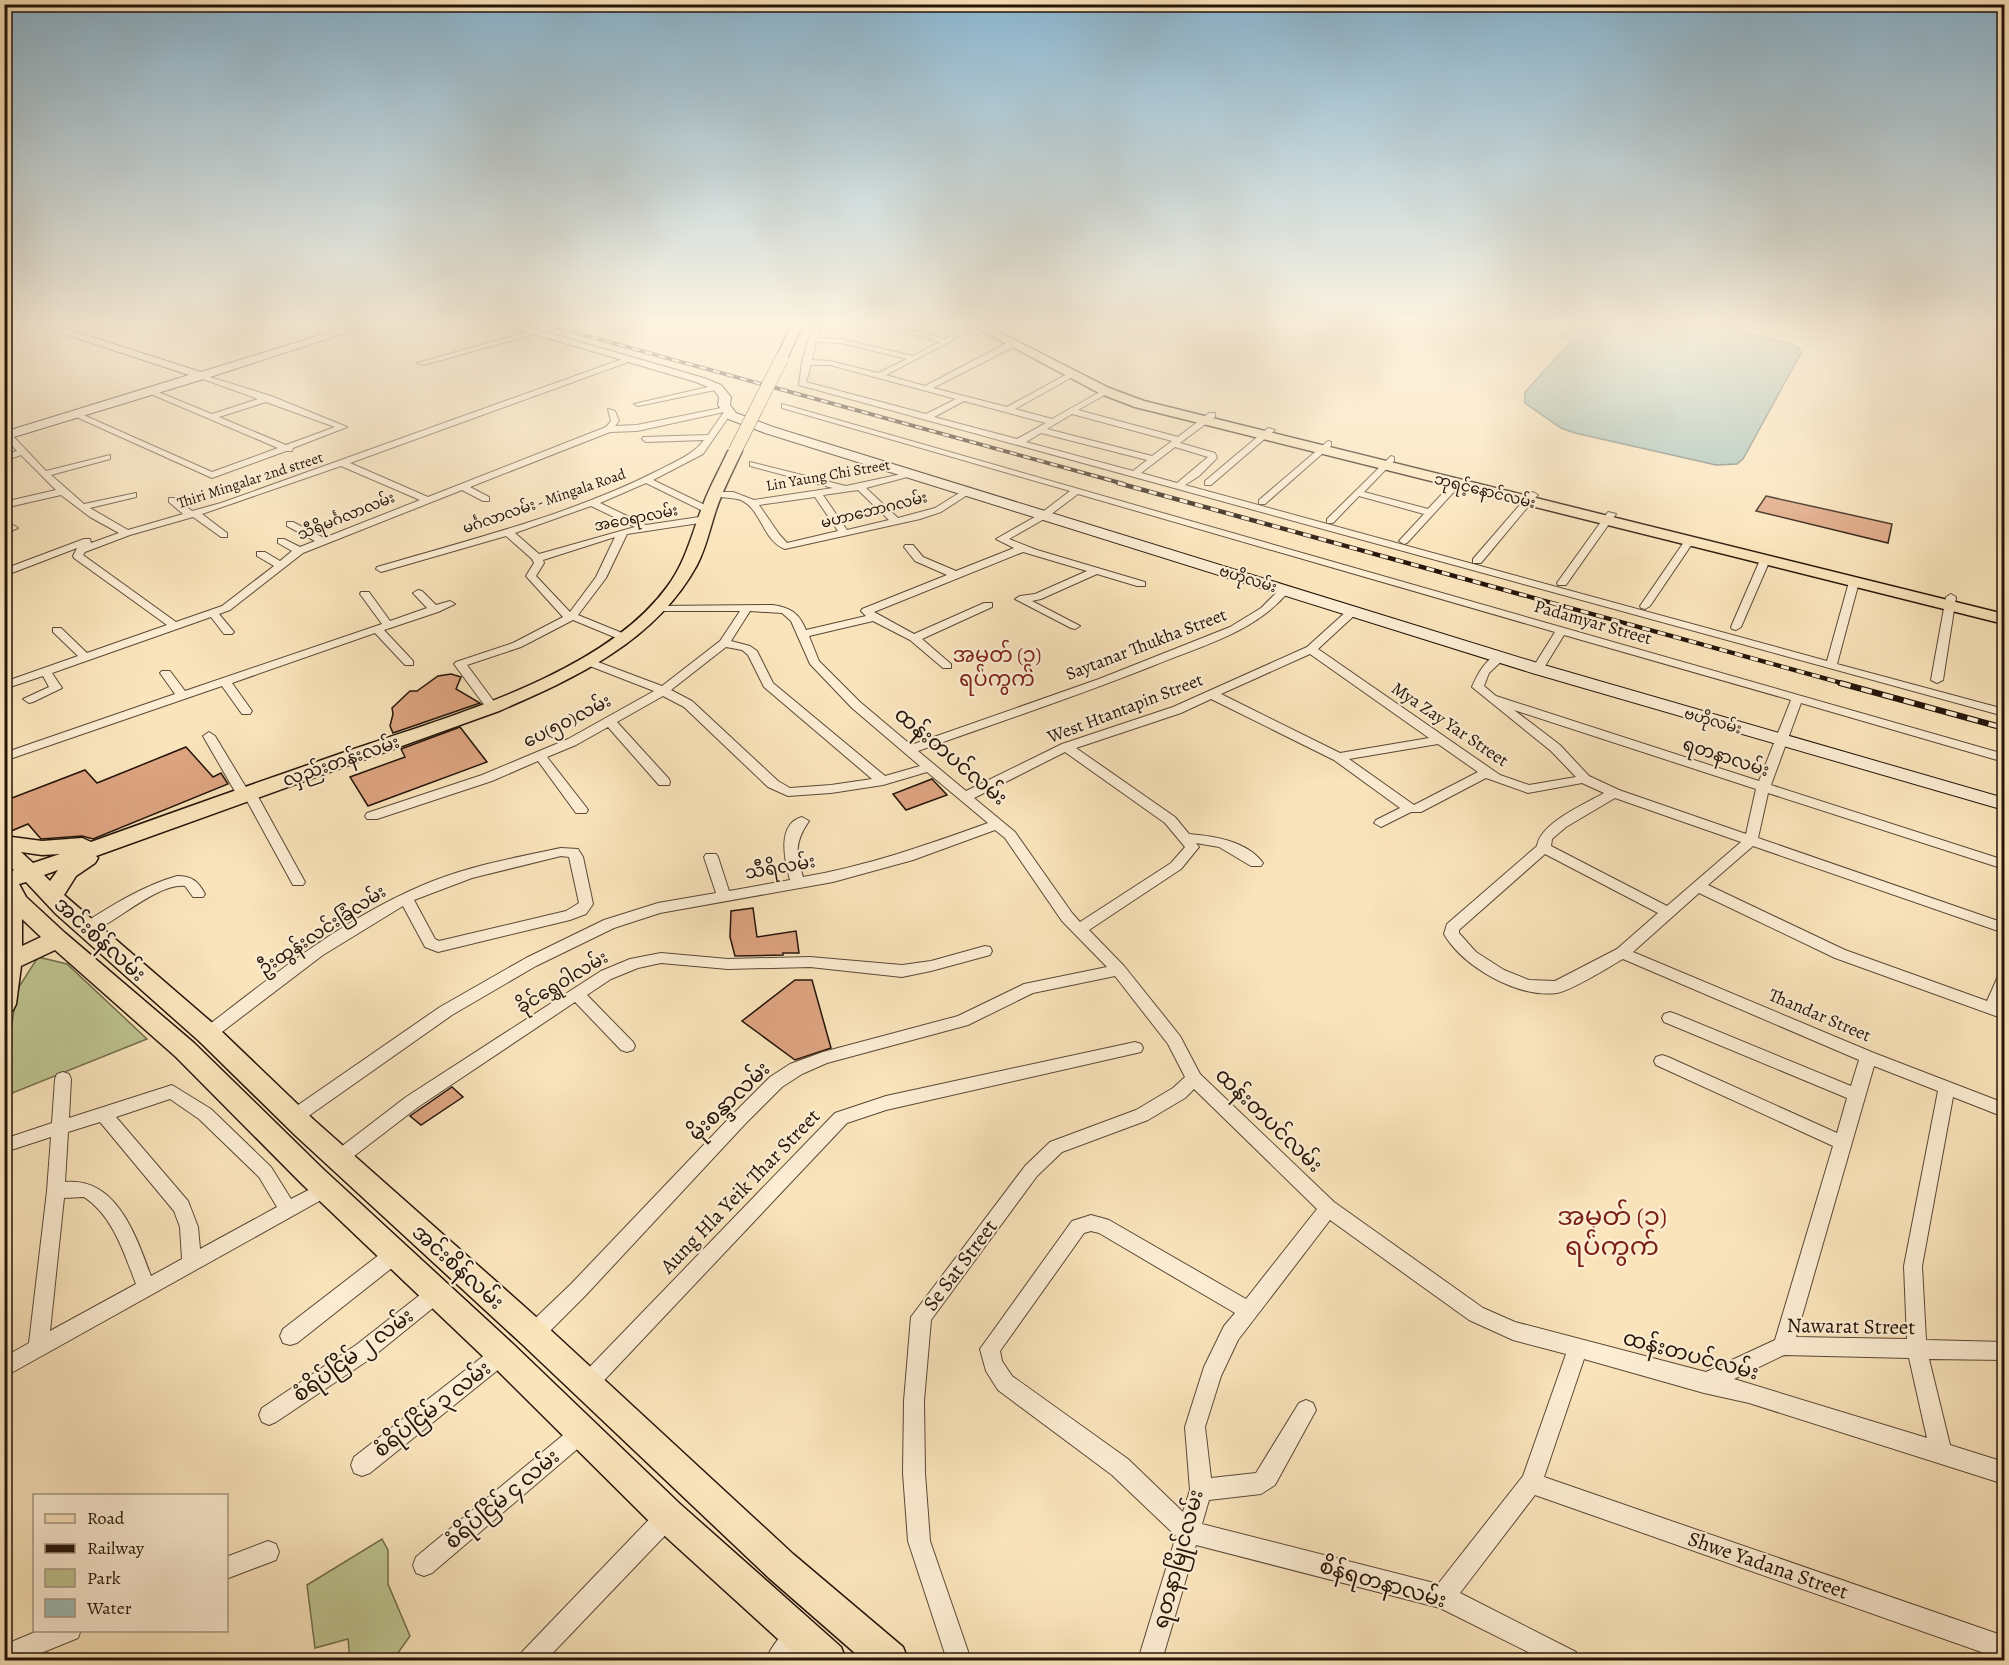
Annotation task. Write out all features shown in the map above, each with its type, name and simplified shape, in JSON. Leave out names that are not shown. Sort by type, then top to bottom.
[{"type":"main road","points":[[6,436],[112,404]]},
{"type":"main road","points":[[726,404],[727,411]]},
{"type":"main road","name":"လှည်းတန်းလမ်း","points":[[9,879],[492,707],[546,684],[623,638],[660,608],[689,566],[707,514],[759,404]]},
{"type":"main road","name":"ဘုရင့်နောင်လမ်း","points":[[1139,404],[1268,432],[1951,601],[2004,619]]},
{"type":"main road","name":"ဘုရင့်နောင်လမ်း","points":[[1163,404],[1209,418]]},
{"type":"main road","name":"ဗဟိုလမ်း","points":[[727,411],[732,416],[769,430],[1284,591],[1781,741],[2004,804]]},
{"type":"main road","name":"ဘုရင့်နောင်လမ်း","points":[[1388,462],[1457,483],[1530,498]]},
{"type":"main road","name":"ဘုရင့်နောင်လမ်း","points":[[1654,529],[1689,541],[1854,582],[2004,610]]},
{"type":"main road","points":[[4,843],[42,848],[80,845],[144,830]]},
{"type":"main road","points":[[52,896],[58,883],[79,862],[144,830]]},
{"type":"main road","points":[[4,850],[16,859],[9,879],[13,919],[11,961],[4,1004]]},
{"type":"main road","name":"အင်းစိန်လမ်း","points":[[9,879],[52,896],[86,929],[208,1034],[294,1117],[533,1334],[781,1566],[890,1660]]},
{"type":"main road","name":"အင်းစိန်လမ်း","points":[[9,879],[18,902],[66,948],[185,1050],[326,1189],[502,1354],[668,1516],[788,1647],[828,1660]]},
{"type":"main road","points":[[11,961],[66,948]]},
{"type":"street","points":[[179,404],[289,449]]},
{"type":"street","points":[[212,417],[251,404]]},
{"type":"street","points":[[76,415],[212,475],[289,449],[343,427],[283,404]]},
{"type":"street","name":"Thiri Mingalar 2nd street","points":[[122,532],[224,505],[506,404]]},
{"type":"street","points":[[878,404],[2004,713]]},
{"type":"street","points":[[927,417],[952,404]]},
{"type":"street","points":[[984,404],[1053,422]]},
{"type":"street","points":[[1008,410],[1021,404]]},
{"type":"street","points":[[1019,442],[1084,404]]},
{"type":"street","name":"Padamyar Street","points":[[784,406],[2004,758]]},
{"type":"street","points":[[609,429],[615,421],[610,411]]},
{"type":"street","name":"သီရိမင်္ဂလာလမ်း","points":[[4,686],[213,614],[229,607],[299,551],[609,429],[637,428],[727,411]]},
{"type":"street","name":"မင်္ဂလာလမ်း - Mingala Road","points":[[381,569],[508,532],[592,503],[646,480],[700,452],[727,411]]},
{"type":"street","points":[[1071,411],[1212,455],[1212,458],[1196,474],[1177,487]]},
{"type":"street","points":[[1133,475],[1209,418]]},
{"type":"street","points":[[1040,429],[1154,459]]},
{"type":"street","points":[[1208,483],[1268,432]]},
{"type":"street","points":[[6,436],[83,507],[122,532]]},
{"type":"street","points":[[646,439],[712,437]]},
{"type":"street","points":[[1262,502],[1325,447]]},
{"type":"street","points":[[4,458],[23,452]]},
{"type":"street","points":[[45,474],[107,457]]},
{"type":"street","points":[[1330,521],[1388,462]]},
{"type":"street","points":[[343,463],[427,500]]},
{"type":"street","points":[[753,464],[848,489]]},
{"type":"street","name":"Lin Yaung Chi Street","points":[[753,503],[861,487],[908,474]]},
{"type":"street","points":[[646,480],[707,514]]},
{"type":"street","points":[[1404,541],[1457,483]]},
{"type":"street","points":[[463,487],[486,499]]},
{"type":"street","points":[[861,487],[896,522]]},
{"type":"street","points":[[1077,490],[1042,516],[1001,539],[1023,548],[1142,584]]},
{"type":"street","points":[[4,505],[65,491]]},
{"type":"street","name":"မဟာဘောဂလမ်း","points":[[753,503],[783,546],[896,522],[938,510],[967,492]]},
{"type":"street","points":[[1357,493],[1430,512]]},
{"type":"street","points":[[716,494],[738,494],[753,503]]},
{"type":"street","points":[[818,494],[844,533]]},
{"type":"street","points":[[83,507],[133,495]]},
{"type":"street","points":[[1477,561],[1530,498]]},
{"type":"street","points":[[172,500],[224,535]]},
{"type":"street","points":[[592,503],[648,530]]},
{"type":"street","name":"အဝေရာလမ်း","points":[[537,558],[623,532],[648,530],[707,514]]},
{"type":"street","points":[[1562,583],[1609,518]]},
{"type":"street","points":[[290,524],[322,541]]},
{"type":"street","points":[[4,573],[122,532]]},
{"type":"street","points":[[122,532],[81,550],[78,556],[175,626]]},
{"type":"street","points":[[508,532],[537,558],[539,563],[531,576],[571,617],[623,638]]},
{"type":"street","points":[[492,707],[460,664],[517,645],[571,617],[601,578],[623,532]]},
{"type":"street","points":[[281,541],[299,551]]},
{"type":"street","points":[[1645,606],[1689,541]]},
{"type":"street","points":[[909,547],[919,559],[957,575]]},
{"type":"street","points":[[948,666],[914,638],[874,617],[866,610],[1023,548]]},
{"type":"street","points":[[261,554],[280,565]]},
{"type":"street","points":[[1736,627],[1765,560]]},
{"type":"street","points":[[1075,626],[1020,599],[1037,597],[1096,571]]},
{"type":"street","points":[[1833,660],[1854,582]]},
{"type":"street","name":"Saytanar Thukha Street","points":[[909,750],[1103,681],[1234,629],[1265,610],[1284,591]]},
{"type":"street","points":[[418,593],[434,610]]},
{"type":"street","points":[[365,594],[383,627],[409,663]]},
{"type":"street","points":[[1937,680],[1951,601]]},
{"type":"street","points":[[4,757],[450,604]]},
{"type":"street","points":[[914,638],[988,605]]},
{"type":"street","name":"ထန်းတပင်လမ်း","points":[[660,608],[773,608],[785,610],[796,619],[814,662],[856,705],[1010,834],[1067,917],[1119,970],[1174,1040],[1194,1078],[1328,1208],[1476,1314],[1513,1331],[1749,1393],[2004,1473]]},
{"type":"street","name":"ပေ(၅၀)လမ်း","points":[[372,816],[479,781],[541,757],[610,721],[663,690],[724,643],[747,608]]},
{"type":"street","name":"West Htantapin Street","points":[[967,796],[1066,747],[1138,725],[1311,649],[1353,611]]},
{"type":"street","points":[[213,614],[228,632]]},
{"type":"street","points":[[803,634],[874,617]]},
{"type":"street","points":[[57,630],[86,658]]},
{"type":"street","points":[[1538,669],[1561,631]]},
{"type":"street","points":[[724,643],[746,648],[753,653],[768,685],[883,781]]},
{"type":"street","name":"Mya Zay Yar Street","points":[[1311,649],[1485,773],[1528,789],[1584,778]]},
{"type":"street","points":[[1501,656],[1484,672],[1478,687],[1560,752],[1575,765],[1584,778],[1614,793],[2004,928]]},
{"type":"street","points":[[586,661],[663,690],[688,704],[779,789],[788,792],[883,781],[930,766]]},
{"type":"street","points":[[28,699],[56,688],[46,672]]},
{"type":"street","points":[[166,673],[182,696]]},
{"type":"street","points":[[225,682],[246,711]]},
{"type":"street","points":[[1211,694],[1338,757],[1409,808],[1416,809],[1485,773]]},
{"type":"street","name":"ရတနာလမ်း","points":[[1492,699],[2004,865]]},
{"type":"street","points":[[1614,793],[1561,824],[1545,838],[1544,848],[1452,928],[1451,934],[1457,943],[1491,970],[1506,977],[1547,989],[1558,987],[1622,952],[1751,840],[1763,788],[1797,699]]},
{"type":"street","points":[[610,721],[664,782]]},
{"type":"street","points":[[208,736],[247,794],[298,882]]},
{"type":"street","points":[[1338,757],[1438,740]]},
{"type":"street","points":[[1066,747],[1170,820],[1192,847],[1176,866],[1080,929]]},
{"type":"street","points":[[541,757],[581,810]]},
{"type":"street","points":[[1382,823],[1409,808]]},
{"type":"street","points":[[798,883],[789,848],[790,836],[802,821]]},
{"type":"street","name":"သီရိလမ်း","points":[[294,1117],[446,1011],[531,962],[609,924],[658,908],[833,877],[908,857],[998,824]]},
{"type":"street","points":[[1186,838],[1216,841],[1235,848],[1256,863]]},
{"type":"street","points":[[1544,848],[1667,912]]},
{"type":"street","name":"ဦးထွန်းလင်းခြံလမ်း","points":[[208,1034],[303,962],[375,915],[406,899],[436,885],[471,873],[561,852],[573,852],[586,904],[581,910],[570,915],[438,947],[430,943],[406,899]]},
{"type":"street","points":[[711,857],[724,897]]},
{"type":"street","points":[[86,929],[132,900],[171,882],[184,880],[192,884],[198,894]]},
{"type":"street","points":[[1697,886],[1840,954],[1998,1011],[2004,978]]},
{"type":"street","name":"ခိုင်ရွှေဝါလမ်း","points":[[339,1158],[412,1102],[543,1015],[606,975],[635,963],[661,958],[728,963],[810,962],[902,971],[931,966],[985,951]]},
{"type":"street","name":"Thandar Street","points":[[1622,952],[1868,1057],[2004,1110]]},
{"type":"street","name":"မိုးစန္ဒာလမ်း","points":[[533,1334],[578,1290],[740,1118],[776,1082],[796,1069],[823,1058],[962,1021],[1029,988],[1119,970]]},
{"type":"street","points":[[578,994],[627,1046]]},
{"type":"street","points":[[1670,1018],[1857,1095]]},
{"type":"street","name":"Aung Hla Yeik Thar Street","points":[[587,1384],[841,1118],[886,1103],[1135,1048]]},
{"type":"street","points":[[1783,1346],[1868,1057]]},
{"type":"street","points":[[1662,1060],[1843,1143]]},
{"type":"street","name":"Se Sat Street","points":[[959,1660],[919,1541],[914,1473],[914,1401],[921,1317],[1031,1171],[1056,1147],[1142,1115],[1179,1093],[1194,1078]]},
{"type":"street","points":[[38,1348],[56,1191],[63,1079]]},
{"type":"street","points":[[1941,1453],[1917,1350],[1913,1266],[1947,1087]]},
{"type":"street","points":[[11,1143],[155,1096],[177,1093],[204,1114],[265,1172],[288,1210]]},
{"type":"street","points":[[103,1114],[182,1207],[189,1227],[192,1262]]},
{"type":"street","points":[[4,1368],[146,1287],[326,1189]]},
{"type":"street","points":[[56,1191],[88,1191],[101,1200],[126,1236],[146,1287]]},
{"type":"street","name":"ရတနာမြိုင်လမ်း","points":[[1150,1660],[1201,1490],[1195,1427],[1210,1374],[1231,1333],[1328,1208]]},
{"type":"street","points":[[1188,1532],[1120,1467],[1005,1383],[993,1364],[990,1349],[1078,1227],[1091,1223],[1102,1226],[1249,1311]]},
{"type":"street","points":[[290,1336],[395,1254]]},
{"type":"street","name":"စံရိပ်ငြိမ် ၂ လမ်း","points":[[269,1415],[363,1352],[437,1293]]},
{"type":"street","name":"Nawarat Street","points":[[1704,1383],[1783,1346],[2004,1352]]},
{"type":"street","points":[[1443,1597],[1532,1483],[1578,1348]]},
{"type":"street","name":"စံရိပ်ငြိမ် ၃ လမ်း","points":[[362,1465],[502,1354]]},
{"type":"street","points":[[1201,1490],[1261,1483],[1267,1477],[1306,1410]]},
{"type":"street","name":"စံရိပ်ငြိမ် ၄ လမ်း","points":[[424,1565],[581,1432]]},
{"type":"street","name":"Shwe Yadana Street","points":[[1532,1483],[2004,1648]]},
{"type":"street","points":[[530,1660],[668,1516]]},
{"type":"street","name":"စိန်ရတနာလမ်း","points":[[1188,1532],[1443,1597],[1568,1660]]},
{"type":"street","points":[[228,1567],[268,1552]]},
{"type":"street","points":[[4,1657],[65,1632]]},
{"type":"green space","points":[[38,957],[67,964],[147,1039],[5,1096],[5,1071],[17,990]]},
{"type":"green space","points":[[382,1539],[388,1550],[388,1584],[410,1636],[393,1660],[350,1660],[348,1639],[315,1648],[307,1585]]},
{"type":"water","points":[[1526,404],[1773,404],[1743,459],[1737,464],[1716,465],[1561,428]]},
{"type":"building","points":[[1766,496],[1892,524],[1888,543],[1756,511]]},
{"type":"building","points":[[451,674],[461,677],[456,689],[480,703],[393,733],[390,726],[392,708],[410,691],[417,691],[438,676]]},
{"type":"building","points":[[460,727],[487,762],[368,806],[350,777],[405,757],[401,749]]},
{"type":"building","points":[[186,747],[213,777],[221,773],[228,784],[93,839],[82,836],[41,839],[28,824],[4,834],[4,801],[85,770],[97,783]]},
{"type":"building","points":[[932,779],[947,795],[906,810],[893,794]]},
{"type":"building","points":[[753,908],[757,937],[796,931],[799,953],[735,956],[730,937],[731,911]]},
{"type":"building","points":[[795,980],[812,980],[831,1048],[795,1060],[742,1021]]},
{"type":"building","points":[[452,1087],[463,1097],[421,1125],[410,1116]]},
{"type":"railway","points":[[833,404],[1124,484]]},
{"type":"railway","points":[[1118,483],[1845,684]]},
{"type":"railway","points":[[1840,683],[2004,728]]},
{"type":"district","name":"အမှတ် (၃) ရပ်ကွက်","points":[[997,667]]},
{"type":"district","name":"အမှတ် (၁) ရပ်ကွက်","points":[[1612,1231]]}]
